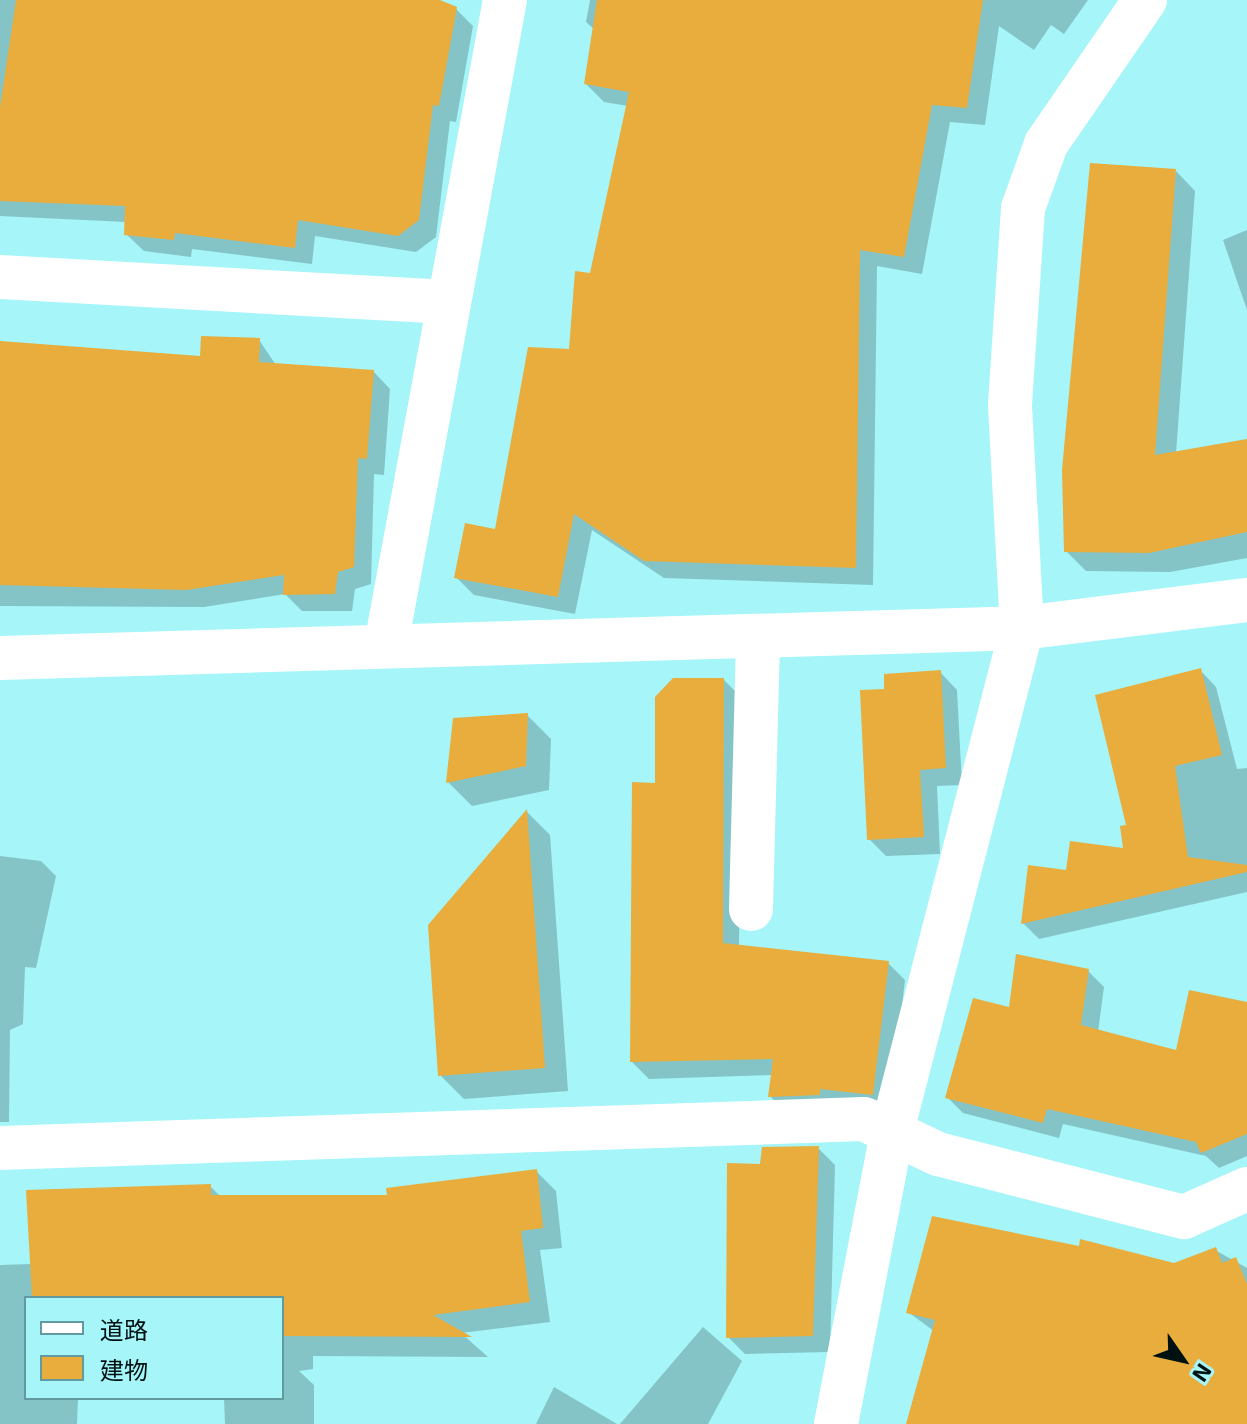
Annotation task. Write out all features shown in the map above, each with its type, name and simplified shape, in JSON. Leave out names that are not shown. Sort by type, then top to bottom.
[{"type":"street","points":[[386,645],[505,0]]},
{"type":"street","points":[[836,1424],[893,1127],[1022,628],[1010,404],[1023,208],[1046,144],[1145,0]]},
{"type":"street","points":[[0,277],[448,302]]},
{"type":"street","points":[[0,658],[1022,628],[1247,600]]},
{"type":"street","points":[[751,909],[758,637]]},
{"type":"street","points":[[0,1148],[864,1119],[893,1127],[938,1154],[1184,1217],[1247,1189]]},
{"type":"building","points":[[16,0],[440,0],[457,7],[439,106],[433,105],[419,220],[398,236],[298,220],[295,248],[175,233],[174,240],[124,235],[125,206],[0,201],[0,107]]},
{"type":"building","points":[[597,0],[983,0],[967,108],[932,105],[904,257],[860,250],[856,568],[644,561],[574,514],[558,597],[454,578],[465,523],[495,529],[528,347],[569,349],[575,271],[590,273],[629,92],[584,84]]},
{"type":"building","points":[[1090,163],[1176,169],[1155,455],[1247,439],[1247,532],[1149,553],[1064,552],[1062,470]]},
{"type":"building","points":[[201,336],[260,338],[259,362],[374,370],[367,459],[358,458],[354,567],[338,572],[335,594],[283,595],[284,575],[186,590],[0,585],[0,341],[200,356]]},
{"type":"building","points":[[1201,668],[1222,755],[1175,766],[1188,857],[1247,865],[1247,872],[1021,924],[1028,865],[1066,870],[1070,841],[1123,848],[1120,826],[1126,825],[1095,695]]},
{"type":"building","points":[[941,670],[946,768],[920,770],[924,837],[867,840],[860,690],[884,689],[884,674]]},
{"type":"building","points":[[673,678],[724,678],[723,943],[889,961],[873,1095],[820,1089],[820,1095],[768,1097],[773,1059],[630,1062],[632,782],[655,783],[655,697]]},
{"type":"building","points":[[528,713],[526,766],[446,783],[453,718]]},
{"type":"building","points":[[527,809],[545,1068],[438,1076],[428,925]]},
{"type":"building","points":[[1016,954],[1089,969],[1081,1025],[1176,1050],[1189,990],[1247,1002],[1247,1134],[1201,1153],[1196,1142],[1047,1109],[1043,1123],[945,1098],[973,998],[1009,1007]]},
{"type":"building","points":[[819,1146],[813,1336],[726,1338],[727,1163],[760,1164],[762,1147]]},
{"type":"building","points":[[537,1169],[543,1228],[521,1231],[530,1302],[433,1315],[472,1337],[284,1336],[284,1296],[32,1296],[26,1190],[211,1184],[211,1195],[387,1195],[386,1188]]},
{"type":"building","points":[[932,1216],[1079,1246],[1080,1239],[1174,1263],[1216,1247],[1222,1263],[1236,1257],[1247,1284],[1247,1424],[906,1424],[935,1320],[906,1313]]}]
